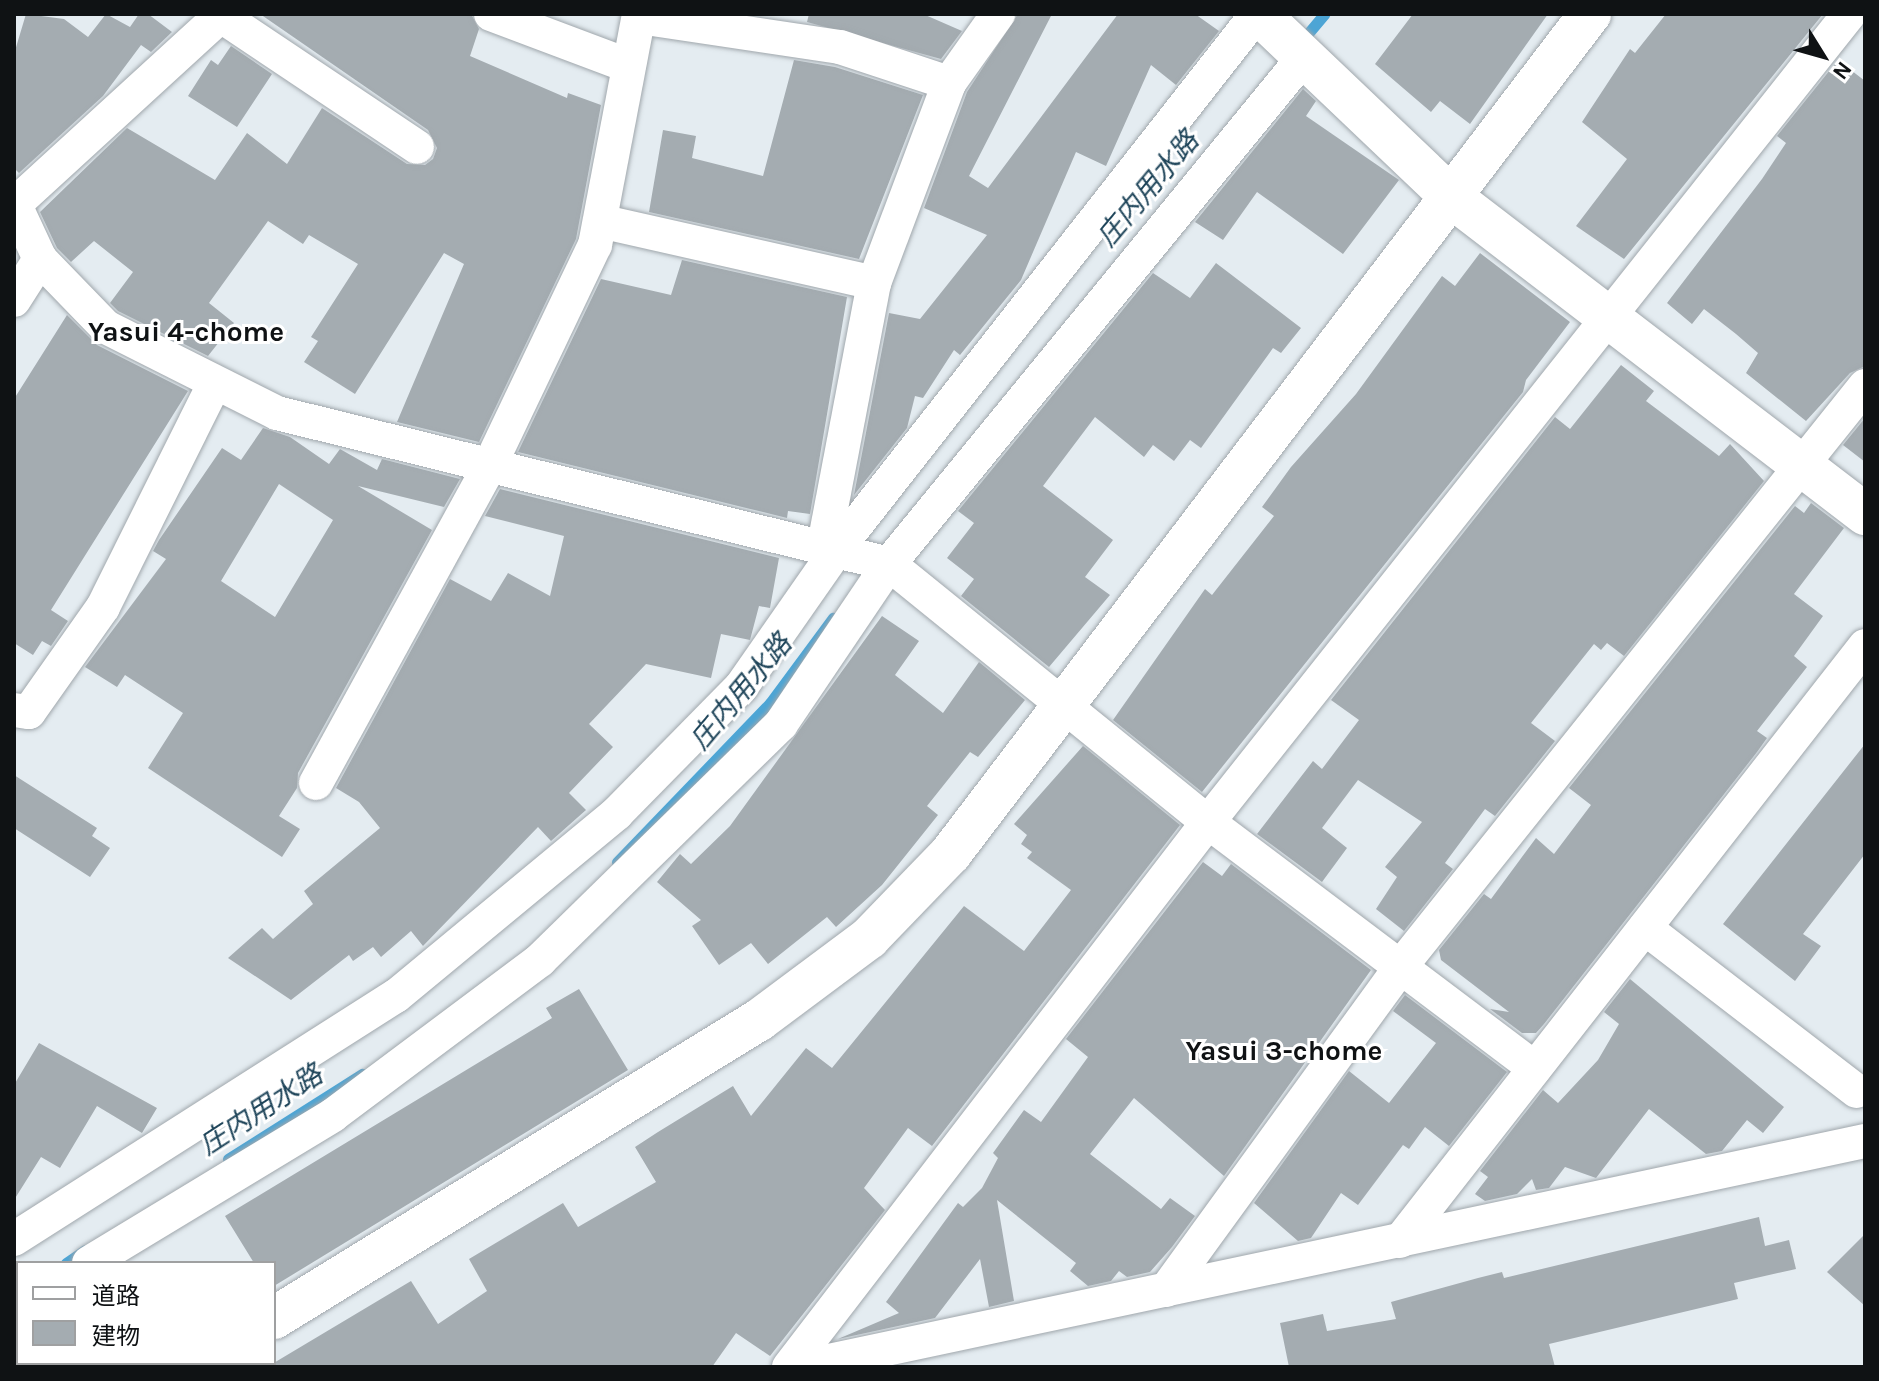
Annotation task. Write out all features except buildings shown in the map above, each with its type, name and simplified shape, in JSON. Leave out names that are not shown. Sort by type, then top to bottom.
[{"type":"street","points":[[491,14],[629,66]]},
{"type":"street","points":[[831,547],[874,283],[949,83],[998,14]]},
{"type":"street","points":[[14,1239],[396,996],[516,900],[617,813],[741,687],[831,547],[1258,14],[1450,196],[1865,514]]},
{"type":"street","points":[[276,1317],[759,1020],[869,938],[951,853],[1590,14]]},
{"type":"street","points":[[789,1367],[1208,822],[1849,14]]},
{"type":"street","points":[[316,783],[488,469],[604,222],[639,15],[840,47],[949,83]]},
{"type":"street","points":[[417,147],[208,16],[15,204],[40,259],[106,327],[213,386],[277,413],[488,469],[831,547],[889,564],[1208,822],[1535,1068]]},
{"type":"street","points":[[92,1261],[333,1115],[540,960],[781,724],[889,564],[1304,57]]},
{"type":"street","points":[[604,222],[874,283]]},
{"type":"street","points":[[14,300],[40,259]]},
{"type":"street","points":[[14,710],[29,712],[103,607],[213,386]]},
{"type":"street","points":[[1166,1290],[1401,966],[1865,386]]},
{"type":"street","points":[[1400,1241],[1865,646]]},
{"type":"street","points":[[1645,928],[1857,1091]]},
{"type":"street","points":[[801,1367],[1865,1141]]},
{"type":"waterway","name":"庄内用水路","points":[[1300,43],[1324,14]]},
{"type":"waterway","name":"庄内用水路","points":[[617,862],[770,703],[833,618]]},
{"type":"waterway","name":"庄内用水路","points":[[228,1159],[362,1074]]},
{"type":"waterway","name":"庄内用水路","points":[[69,1261],[85,1250]]},
{"type":"district","name":"Yasui 4-chome","points":[[186,332]]},
{"type":"district","name":"Yasui 3-chome","points":[[1284,1051]]}]
